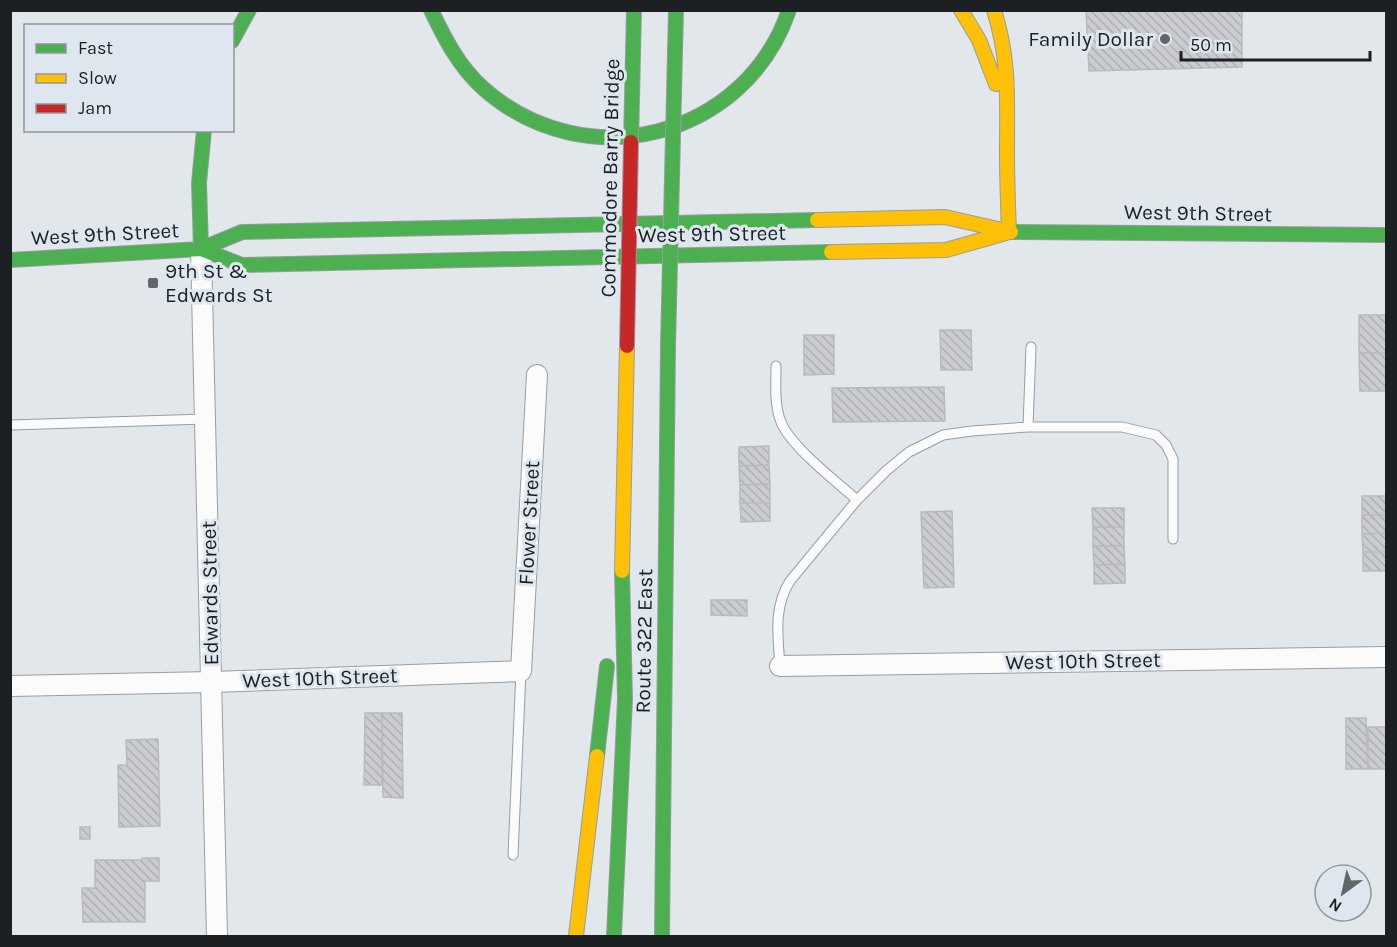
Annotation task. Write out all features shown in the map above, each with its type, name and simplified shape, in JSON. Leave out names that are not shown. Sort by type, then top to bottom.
[{"type":"main road","points":[[234,37],[249,10]]},
{"type":"main road","points":[[431,10],[444,41],[462,68],[479,87],[519,116],[566,134],[590,138],[640,136],[680,125],[709,111],[748,80],[777,40],[789,10]]},
{"type":"main road","name":"Commodore Barry Bridge","points":[[622,591],[634,10]]},
{"type":"main road","name":"Route 322 East","points":[[662,936],[668,346],[676,10]]},
{"type":"main road","points":[[961,10],[989,62],[1000,98],[1007,139]]},
{"type":"main road","points":[[994,10],[1009,71],[1007,139],[1009,232]]},
{"type":"main road","points":[[201,249],[199,183],[204,132]]},
{"type":"main road","name":"West 9th Street","points":[[10,260],[201,249],[242,232],[945,217],[1009,232],[1386,235]]},
{"type":"main road","name":"West 9th Street","points":[[201,249],[242,265],[946,250],[1009,232]]},
{"type":"main road","points":[[576,936],[607,662],[622,591]]},
{"type":"main road","points":[[614,936],[625,699],[622,591]]},
{"type":"street","name":"Edwards Street","points":[[201,249],[217,936]]},
{"type":"street","name":"Flower Street","points":[[521,671],[537,375]]},
{"type":"street","name":"West 10th Street","points":[[780,666],[1386,657]]},
{"type":"street","name":"West 10th Street","points":[[10,686],[212,682],[521,671]]},
{"type":"lane","points":[[1028,427],[1031,347]]},
{"type":"lane","points":[[776,366],[776,395],[782,423],[795,442],[857,500]]},
{"type":"lane","points":[[10,425],[206,419]]},
{"type":"lane","points":[[780,666],[778,624],[782,594],[857,500],[886,471],[909,452],[943,435],[1028,427],[1122,427],[1156,435],[1166,445],[1173,459],[1173,539]]},
{"type":"lane","points":[[513,855],[521,671]]},
{"type":"building","name":"Family Dollar","points":[[1086,10],[1242,10],[1242,67],[1089,71]]},
{"type":"building","points":[[1359,315],[1386,315],[1386,353],[1359,353]]},
{"type":"building","points":[[940,330],[971,330],[972,370],[941,370]]},
{"type":"building","points":[[804,335],[834,335],[834,374],[804,375]]},
{"type":"building","points":[[1359,353],[1386,353],[1386,391],[1360,391]]},
{"type":"building","points":[[944,387],[945,421],[833,422],[832,388]]},
{"type":"building","points":[[769,446],[769,465],[739,466],[739,447]]},
{"type":"building","points":[[769,465],[770,484],[740,485],[739,466]]},
{"type":"building","points":[[770,484],[770,503],[740,503],[740,485]]},
{"type":"building","points":[[1362,496],[1386,496],[1386,515],[1362,515]]},
{"type":"building","points":[[740,503],[770,503],[770,521],[741,522]]},
{"type":"building","points":[[1092,508],[1124,508],[1124,527],[1093,527]]},
{"type":"building","points":[[952,511],[954,587],[924,588],[921,512]]},
{"type":"building","points":[[1362,515],[1386,515],[1386,533],[1362,534]]},
{"type":"building","points":[[1093,527],[1124,527],[1124,546],[1093,546]]},
{"type":"building","points":[[1386,533],[1386,552],[1363,552],[1362,534]]},
{"type":"building","points":[[1093,546],[1124,546],[1125,564],[1094,565]]},
{"type":"building","points":[[1363,552],[1386,552],[1386,571],[1363,571]]},
{"type":"building","points":[[1125,564],[1125,583],[1094,584],[1094,565]]},
{"type":"building","points":[[711,600],[747,600],[747,616],[711,615]]},
{"type":"building","points":[[365,713],[382,713],[382,785],[364,785]]},
{"type":"building","points":[[382,713],[402,713],[403,798],[383,797]]},
{"type":"building","points":[[1346,718],[1366,718],[1368,769],[1346,769]]},
{"type":"building","points":[[1368,727],[1386,727],[1386,769],[1368,769]]},
{"type":"building","points":[[158,739],[160,826],[119,827],[118,765],[127,765],[126,740]]},
{"type":"building","points":[[80,827],[90,827],[90,839],[80,839]]},
{"type":"building","points":[[142,858],[159,858],[159,881],[145,881],[145,922],[83,922],[82,888],[95,888],[95,860],[142,860]]},
{"type":"traffic: fast","points":[[234,37],[249,10]]},
{"type":"traffic: fast","points":[[431,10],[460,62],[484,89],[524,116],[568,132],[613,137],[658,131],[700,115],[737,89],[767,54],[789,10]]},
{"type":"traffic: fast","points":[[631,142],[634,10]]},
{"type":"traffic: fast","points":[[668,346],[676,10]]},
{"type":"traffic: fast","points":[[201,249],[199,183],[204,132]]},
{"type":"traffic: fast","points":[[10,260],[201,249],[242,232],[817,220]]},
{"type":"traffic: fast","points":[[1011,232],[1386,235]]},
{"type":"traffic: fast","points":[[201,249],[242,265],[831,252]]},
{"type":"traffic: fast","points":[[662,936],[668,346]]},
{"type":"traffic: fast","points":[[614,936],[625,699],[622,571]]},
{"type":"traffic: fast","points":[[597,756],[607,666]]},
{"type":"traffic: slow","points":[[961,10],[979,40],[996,84]]},
{"type":"traffic: slow","points":[[994,10],[1005,64],[1009,232]]},
{"type":"traffic: slow","points":[[817,220],[945,217],[1011,232]]},
{"type":"traffic: slow","points":[[831,252],[946,250],[1006,233]]},
{"type":"traffic: slow","points":[[622,571],[627,346]]},
{"type":"traffic: slow","points":[[576,936],[597,756]]},
{"type":"traffic: jam","points":[[627,346],[631,142]]},
{"type":"place","name":"Family Dollar","points":[[1165,39]]},
{"type":"place","name":"9th St & Edwards St","points":[[153,283]]}]
